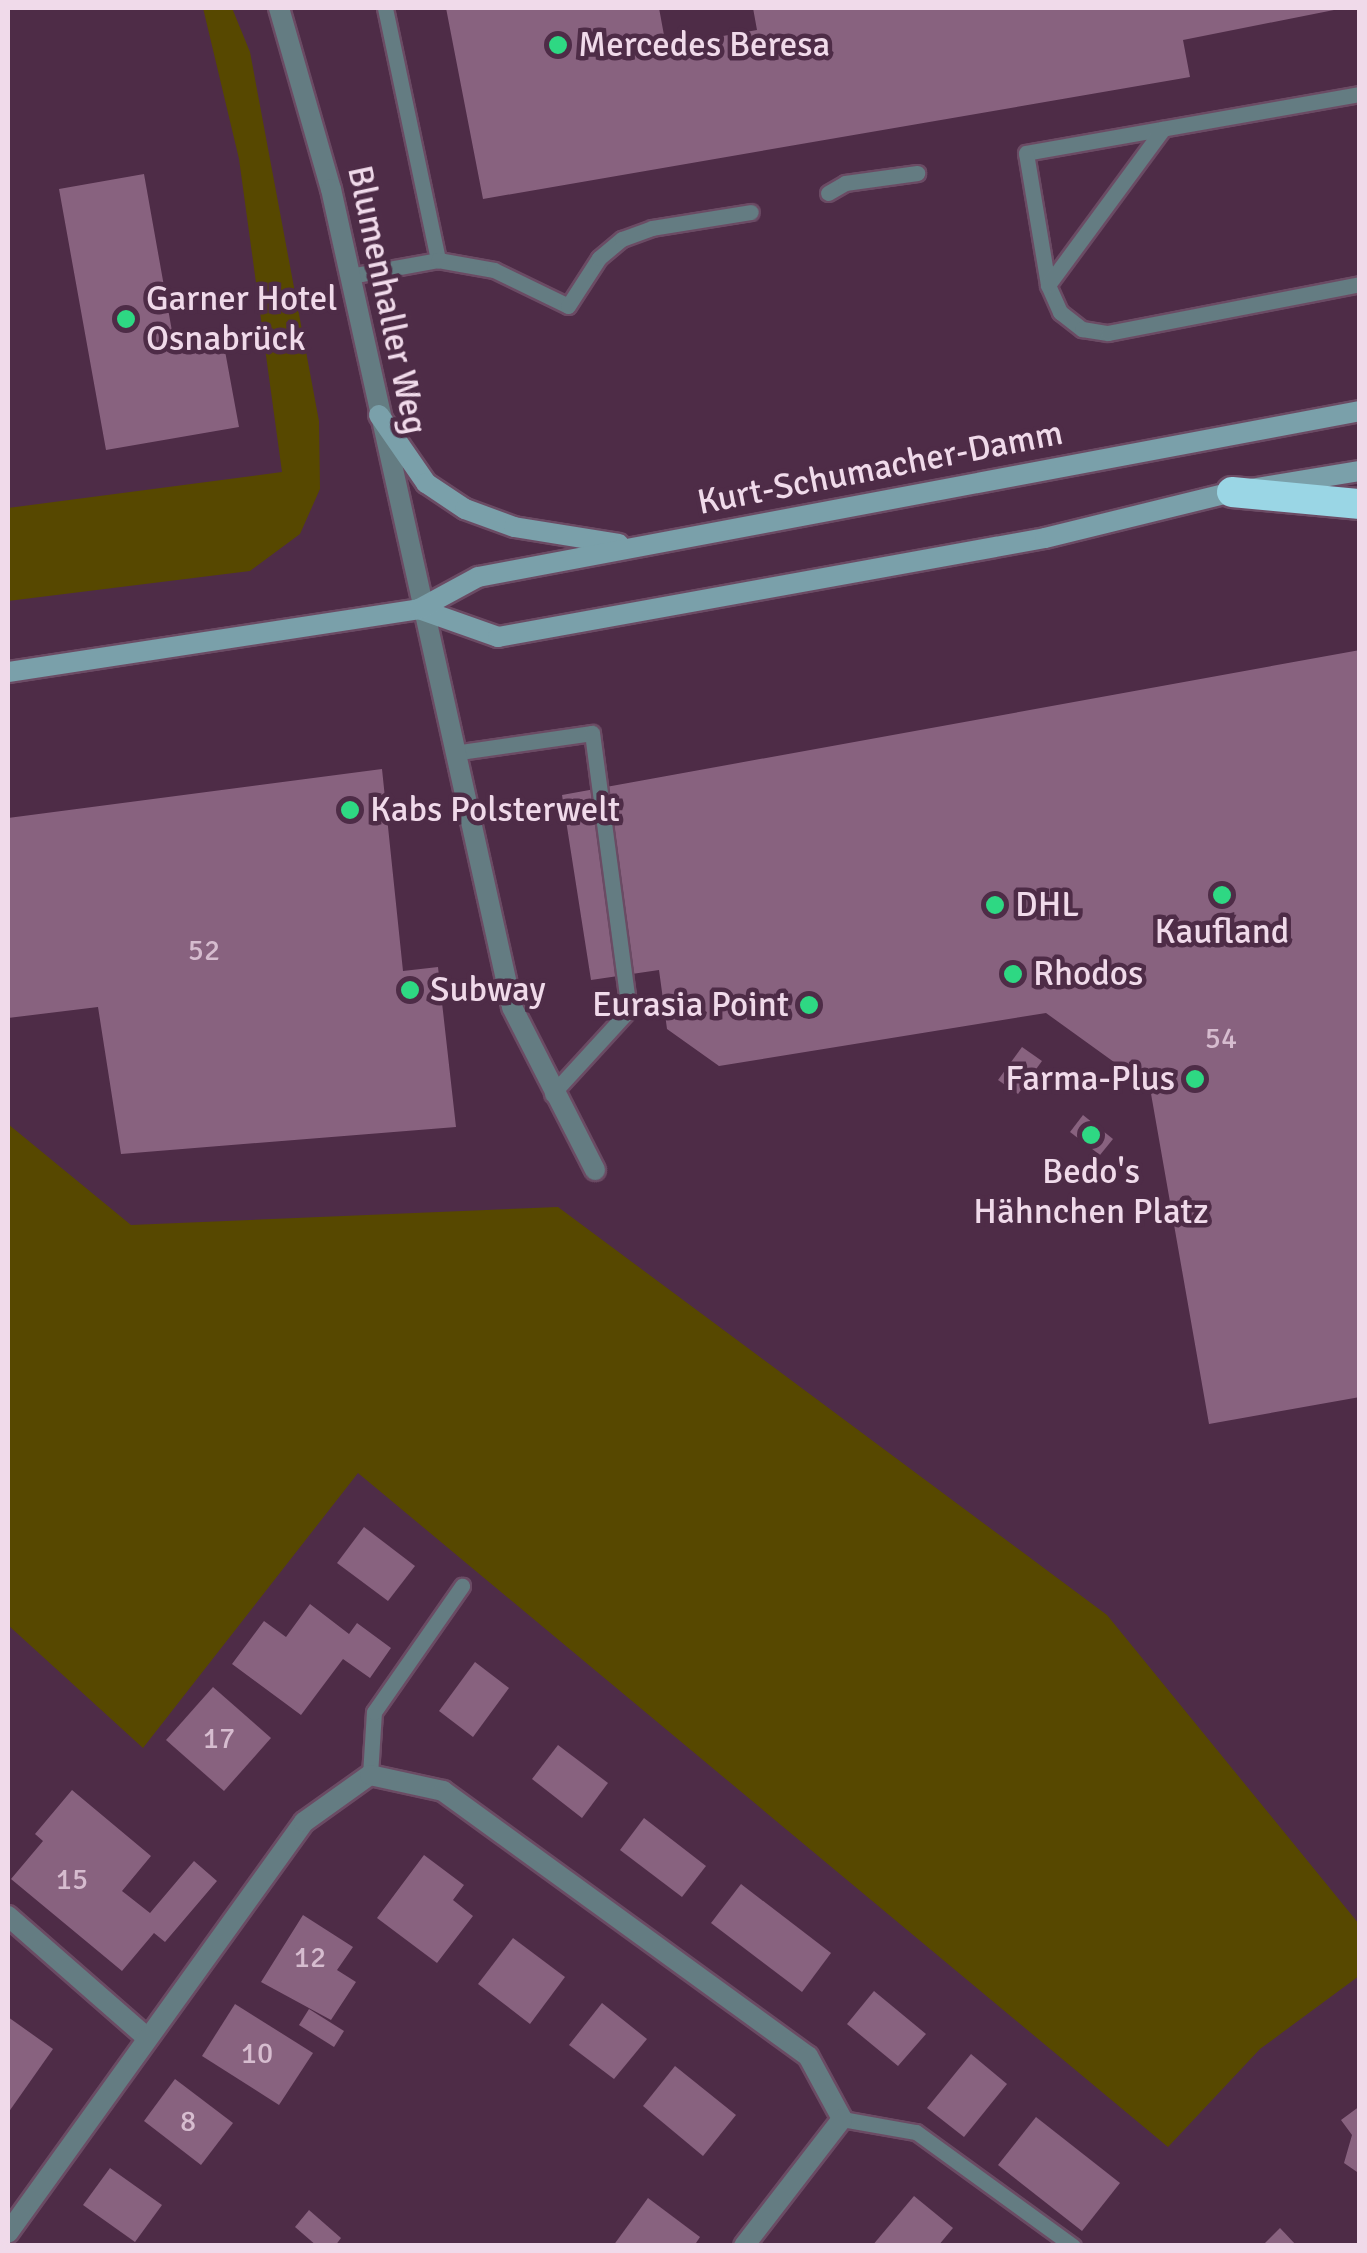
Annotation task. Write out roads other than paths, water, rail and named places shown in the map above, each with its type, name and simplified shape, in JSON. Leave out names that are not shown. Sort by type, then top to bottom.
[{"type":"highway","points":[[1232,492],[1360,504]]},
{"type":"main road","name":"Kurt-Schumacher-Damm","points":[[8,672],[419,610],[478,577],[1360,410]]},
{"type":"main road","points":[[379,416],[426,483],[465,509],[514,527],[636,547]]},
{"type":"main road","name":"Kurt-Schumacher-Damm","points":[[419,610],[498,637],[1045,538],[1232,492],[1360,471]]},
{"type":"street","name":"Blumenhaller Weg","points":[[279,8],[350,276],[419,610],[460,752],[512,1007],[552,1094],[595,1170]]},
{"type":"street","points":[[8,2233],[145,2036],[304,1822],[370,1775],[444,1791],[808,2056],[842,2120],[744,2246]]},
{"type":"street","points":[[8,1916],[145,2036]]},
{"type":"lane","points":[[385,8],[438,260]]},
{"type":"lane","points":[[1360,94],[1026,153],[1048,285],[1060,312],[1082,329],[1108,333],[1360,284]]},
{"type":"lane","points":[[1048,285],[1162,129]]},
{"type":"lane","points":[[828,193],[845,183],[918,173]]},
{"type":"lane","points":[[350,276],[438,260],[494,270],[568,306],[599,258],[622,239],[652,228],[750,212]]},
{"type":"lane","points":[[460,752],[592,733],[629,1010],[552,1094]]},
{"type":"lane","points":[[370,1775],[374,1712],[462,1586]]},
{"type":"lane","points":[[842,2120],[916,2132],[1073,2246]]},
{"type":"place","name":"Mercedes Beresa","points":[[558,45]]},
{"type":"place","name":"Garner Hotel Osnabrück","points":[[126,319]]},
{"type":"place","name":"Kabs Polsterwelt","points":[[350,810]]},
{"type":"place","name":"Kaufland","points":[[1222,895]]},
{"type":"place","name":"DHL","points":[[995,905]]},
{"type":"place","name":"Rhodos","points":[[1013,974]]},
{"type":"place","name":"Subway","points":[[410,990]]},
{"type":"place","name":"Eurasia Point","points":[[809,1005]]},
{"type":"place","name":"Farma-Plus","points":[[1195,1079]]},
{"type":"place","name":"Bedo's Hähnchen Platz","points":[[1091,1135]]}]
